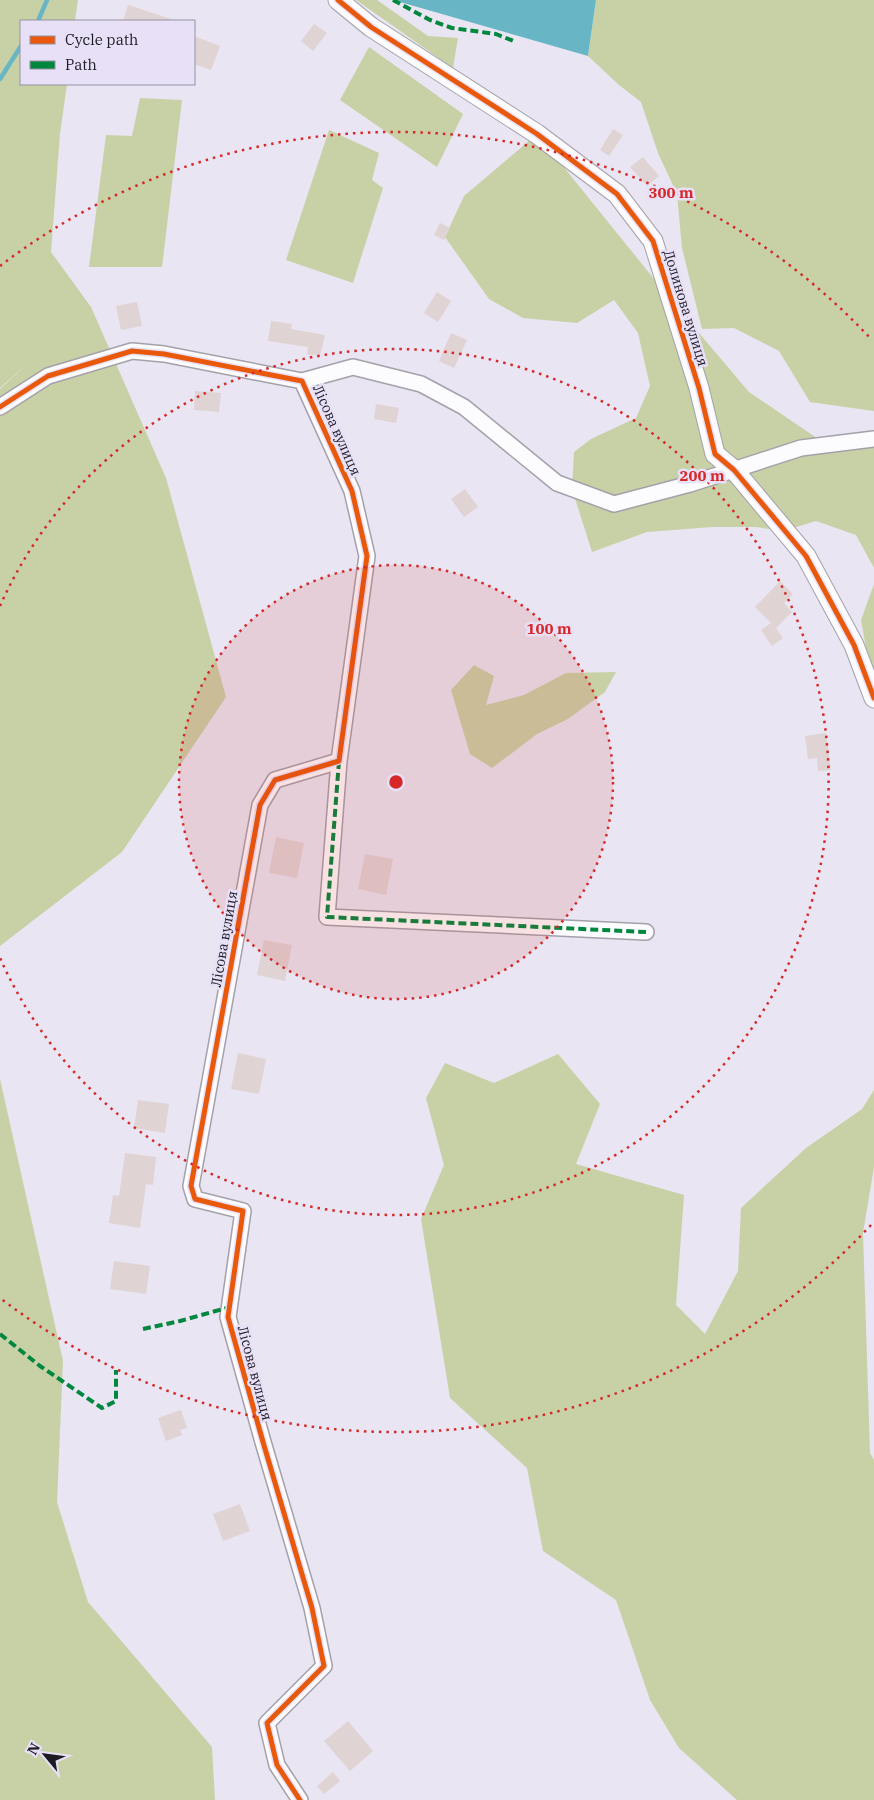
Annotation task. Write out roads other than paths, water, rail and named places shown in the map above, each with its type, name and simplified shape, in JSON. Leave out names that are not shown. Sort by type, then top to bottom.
[{"type":"street","name":"Долинова вулиця","points":[[338,0],[371,27],[537,134],[617,194],[653,240],[699,388],[715,454],[734,470],[806,556],[854,645],[874,698]]},
{"type":"street","name":"Лісова вулиця","points":[[0,408],[48,376],[132,351],[164,354],[302,381],[352,491],[367,556],[339,761],[276,780],[260,805],[191,1186],[195,1199],[243,1211],[228,1317],[312,1608],[324,1666],[267,1723],[277,1765],[300,1800]]},
{"type":"street","points":[[302,381],[353,367],[421,384],[464,406],[557,483],[614,504],[690,484],[801,448],[874,439]]},
{"type":"street","points":[[339,761],[326,917],[646,932]]},
{"type":"water","points":[[393,0],[596,0],[588,56]]},
{"type":"waterway","points":[[38,20],[47,0]]},
{"type":"waterway","points":[[0,79],[20,48]]}]
